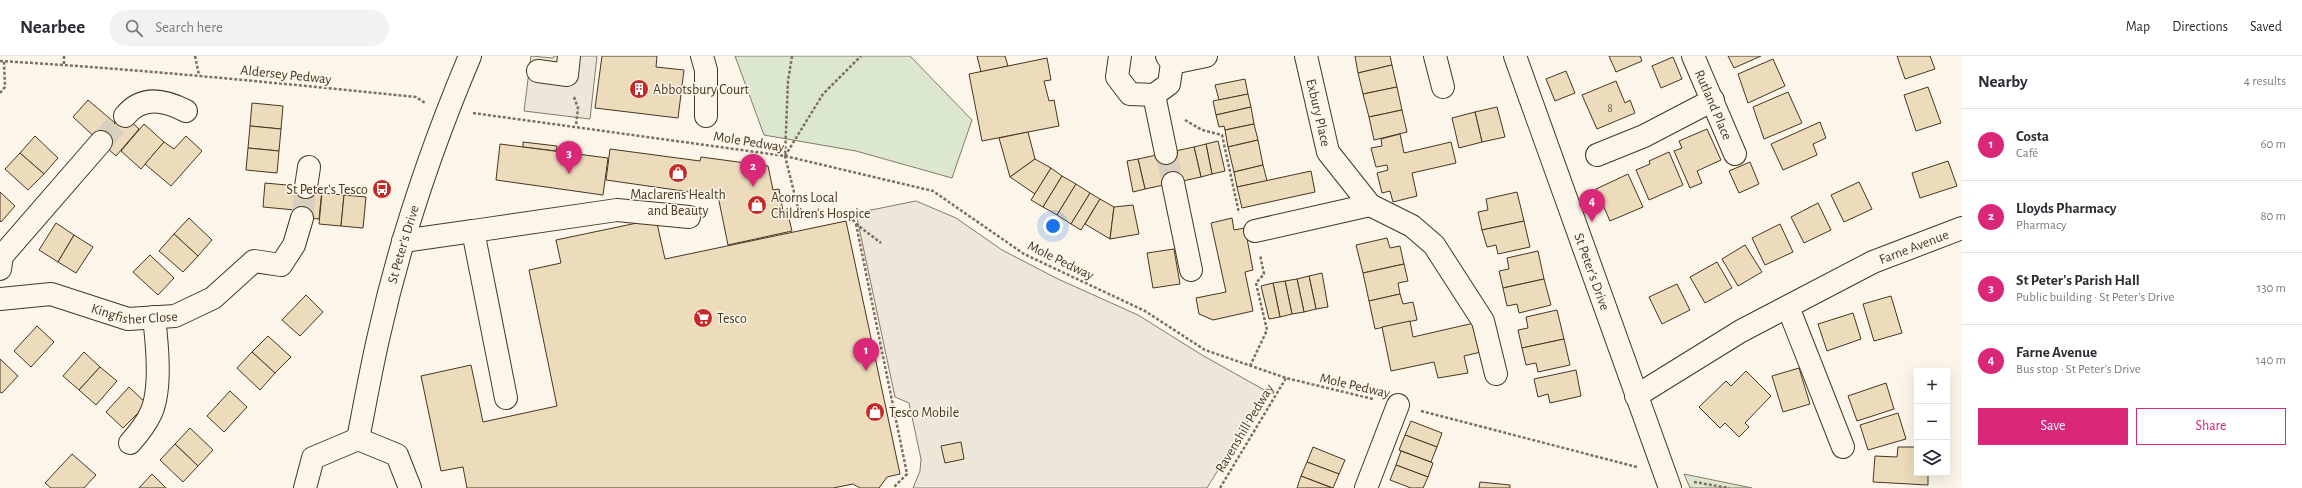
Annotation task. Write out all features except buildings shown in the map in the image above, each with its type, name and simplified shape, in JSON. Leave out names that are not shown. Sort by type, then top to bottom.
[{"type":"street","name":"St Peter's Drive","points":[[358,439],[379,335],[403,241],[447,110],[470,56]]},
{"type":"street","points":[[538,72],[567,75],[569,56]]},
{"type":"street","points":[[702,56],[706,70],[706,116]]},
{"type":"street","points":[[1120,56],[1117,77],[1130,94],[1154,95],[1169,84],[1170,59],[1206,56]]},
{"type":"street","name":"Exbury Place","points":[[1306,56],[1328,152],[1370,206],[1412,226],[1434,245],[1483,321],[1496,374]]},
{"type":"street","points":[[1436,56],[1443,88]]},
{"type":"street","name":"St Peter's Drive","points":[[1515,56],[1670,488]]},
{"type":"street","name":"Rutland Place","points":[[1693,56],[1735,154]]},
{"type":"street","points":[[1154,95],[1166,153]]},
{"type":"street","points":[[1597,155],[1644,136],[1713,100]]},
{"type":"street","points":[[125,116],[130,110],[142,102],[171,103],[186,111]]},
{"type":"street","points":[[0,269],[2,256],[102,142]]},
{"type":"street","points":[[1173,183],[1191,270]]},
{"type":"street","points":[[1255,231],[1370,206]]},
{"type":"street","points":[[403,241],[617,210],[688,217]]},
{"type":"street","name":"Kingfisher Close","points":[[0,298],[51,294],[128,319],[175,316],[213,298],[254,261],[281,265],[294,245],[302,218]]},
{"type":"street","name":"Farne Avenue","points":[[1636,396],[1741,331],[1873,262],[1962,228]]},
{"type":"street","points":[[473,231],[506,398]]},
{"type":"street","points":[[1788,307],[1843,447]]},
{"type":"street","points":[[130,443],[145,425],[152,412],[158,362],[154,317]]},
{"type":"street","points":[[1369,480],[1398,405]]},
{"type":"street","points":[[305,488],[313,458],[358,439],[397,455],[410,488]]},
{"type":"path","points":[[64,56],[64,64]]},
{"type":"path","points":[[195,56],[199,75]]},
{"type":"path","points":[[792,56],[788,81],[785,156],[798,208],[816,217],[847,212],[856,224],[881,243]]},
{"type":"path","points":[[785,156],[823,94],[861,56]]},
{"type":"path","name":"Aldersey Pedway","points":[[0,61],[64,64],[199,75],[416,97],[435,108],[447,110]]},
{"type":"path","points":[[0,93],[5,87],[4,61]]},
{"type":"path","name":"Mole Pedway","points":[[447,110],[785,156],[933,191],[1024,254],[1145,311],[1205,350],[1286,378],[1398,405],[1638,467]]},
{"type":"path","points":[[856,224],[907,474],[893,488]]},
{"type":"path","name":"Ravenshill Pedway","points":[[1220,488],[1286,378]]},
{"type":"path","points":[[1689,478],[1694,482],[1729,488]]},
{"type":"green space","points":[[735,56],[910,56],[972,120],[952,178],[856,151],[764,135]]},
{"type":"green space","points":[[1684,474],[1752,488],[1690,488]]},
{"type":"shaded area","points":[[531,56],[553,58],[554,56],[597,56],[590,119],[524,111]]},
{"type":"shaded area","points":[[916,201],[956,218],[1002,250],[1058,279],[1138,315],[1202,355],[1266,391],[1207,488],[913,488],[920,471],[921,459],[909,403],[895,397],[856,213]]},
{"type":"tunnel","points":[[101,142],[125,116]]},
{"type":"tunnel","points":[[1166,153],[1173,183]]},
{"type":"tunnel","points":[[302,218],[306,187]]},
{"type":"place","name":"Abbotsbury Court","points":[[639,89]]},
{"type":"place","name":"Maclarens Health and Beauty","points":[[678,173]]},
{"type":"place","name":"St Peter's Parish Hall","points":[[569,174]]},
{"type":"place","name":"Lloyds Pharmacy","points":[[753,187]]},
{"type":"place","name":"St Peter's Tesco","points":[[382,189]]},
{"type":"place","name":"Acorns Local Children's Hospice","points":[[757,205]]},
{"type":"place","name":"Farne Avenue","points":[[1592,222]]},
{"type":"place","name":"Tesco","points":[[703,318]]},
{"type":"place","name":"Costa","points":[[866,371]]},
{"type":"place","name":"Tesco Mobile","points":[[875,412]]}]
